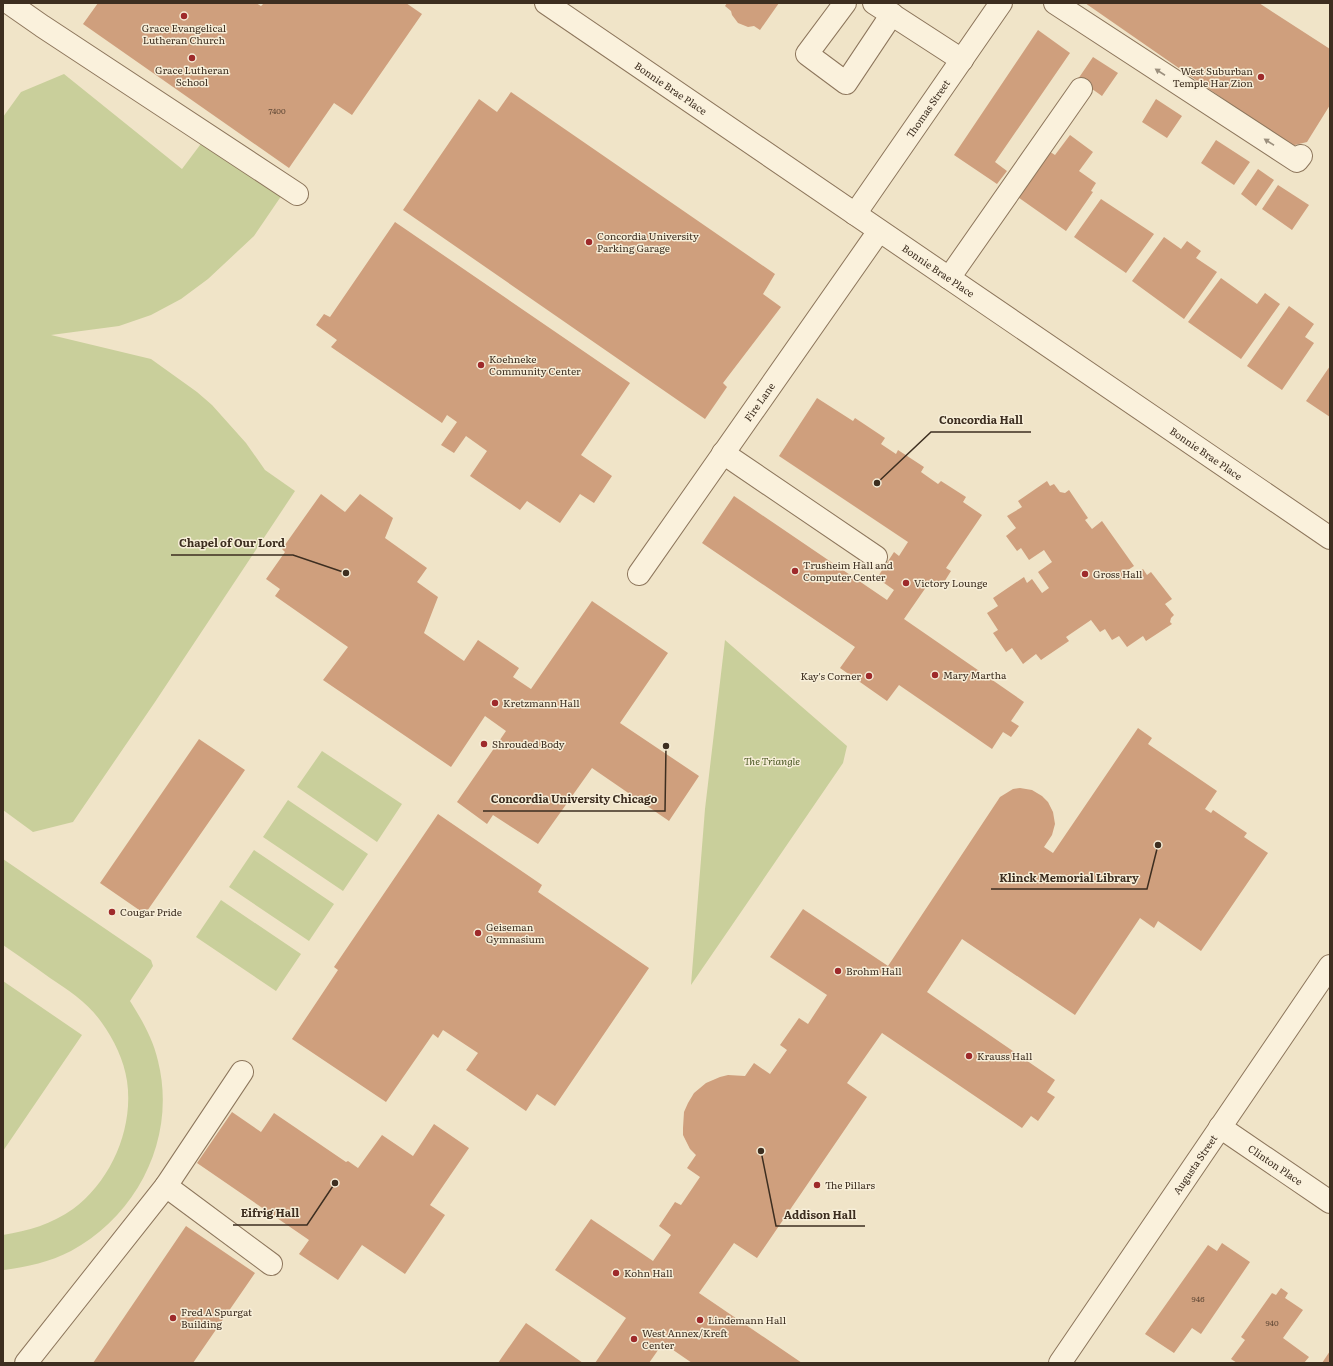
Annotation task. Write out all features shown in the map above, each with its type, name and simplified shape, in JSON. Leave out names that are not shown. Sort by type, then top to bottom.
[{"type":"street","points":[[3,10],[8,3],[297,194]]},
{"type":"street","name":"Bonnie Brae Place","points":[[546,3],[1330,538]]},
{"type":"street","points":[[844,3],[808,54],[846,83],[883,9],[962,60]]},
{"type":"street","name":"Thomas Street","points":[[856,214],[1001,3]]},
{"type":"street","points":[[1055,3],[1297,161],[1301,156]]},
{"type":"street","points":[[949,278],[1081,89]]},
{"type":"street","name":"Fire Lane","points":[[639,574],[880,231]]},
{"type":"street","points":[[723,453],[876,557]]},
{"type":"street","name":"Augusta Street","points":[[1060,1363],[1330,966]]},
{"type":"street","points":[[26,1363],[166,1186],[242,1072]]},
{"type":"street","name":"Clinton Place","points":[[1220,1127],[1330,1202]]},
{"type":"street","points":[[166,1186],[271,1264]]},
{"type":"green space","points":[[64,74],[182,169],[200,145],[216,140],[286,189],[254,236],[208,279],[181,299],[151,315],[119,326],[51,335],[151,359],[197,392],[212,405],[246,443],[265,470],[295,491],[155,702],[73,822],[33,832],[3,810],[3,117],[21,92]]},
{"type":"green space","name":"The Triangle","points":[[725,640],[847,746],[843,763],[691,985],[705,809]]},
{"type":"green space","points":[[322,751],[402,804],[377,842],[297,787]]},
{"type":"green space","points":[[288,800],[368,854],[343,891],[263,837]]},
{"type":"green space","points":[[254,850],[334,904],[309,941],[229,887]]},
{"type":"green space","points":[[3,859],[151,960],[153,966],[130,1001],[150,1037],[158,1061],[162,1090],[162,1118],[156,1145],[147,1171],[133,1195],[116,1217],[95,1236],[63,1255],[30,1266],[4,1270],[3,1272],[3,1235],[31,1229],[57,1219],[73,1209],[87,1197],[109,1169],[123,1135],[127,1117],[128,1099],[126,1073],[121,1058],[111,1036],[97,1016],[72,993],[3,945]]},
{"type":"green space","points":[[221,900],[301,954],[276,991],[196,937]]},
{"type":"green space","points":[[3,981],[82,1035],[3,1151]]},
{"type":"building","points":[[98,3],[256,3],[261,6],[264,3],[406,3],[422,14],[352,115],[334,103],[289,168],[83,24]]},
{"type":"building","points":[[727,3],[779,3],[760,30],[754,26],[748,27],[738,23],[731,11],[725,6]]},
{"type":"building","name":"West Suburban Temple Har Zion","points":[[1085,3],[1259,3],[1330,49],[1330,105],[1307,142],[1291,146]]},
{"type":"building","points":[[1038,30],[1070,53],[995,162],[1007,171],[997,184],[954,155]]},
{"type":"building","points":[[1093,57],[1118,73],[1102,96],[1078,79]]},
{"type":"building","name":"Concordia University Parking Garage","points":[[511,92],[775,274],[763,294],[781,307],[723,383],[727,387],[705,419],[403,210],[479,99],[497,112]]},
{"type":"building","points":[[1156,99],[1182,116],[1167,138],[1142,122]]},
{"type":"building","points":[[1070,135],[1093,152],[1079,171],[1096,183],[1091,191],[1093,192],[1066,231],[1015,195],[1044,148],[1055,155]]},
{"type":"building","points":[[1216,140],[1250,162],[1234,185],[1201,163]]},
{"type":"building","points":[[1258,169],[1274,180],[1256,206],[1241,194]]},
{"type":"building","points":[[1278,185],[1309,205],[1292,230],[1262,209]]},
{"type":"building","points":[[1101,199],[1154,234],[1126,273],[1074,237]]},
{"type":"building","name":"Koehneke Community Center","points":[[395,222],[630,383],[581,455],[612,476],[594,503],[580,494],[560,523],[527,501],[520,510],[470,476],[487,451],[466,436],[454,453],[441,445],[457,422],[447,415],[442,423],[331,347],[337,340],[316,325],[324,314],[330,317]]},
{"type":"building","points":[[1164,237],[1181,249],[1187,241],[1201,251],[1196,258],[1217,272],[1184,319],[1132,281]]},
{"type":"building","points":[[1221,278],[1257,304],[1265,293],[1280,304],[1241,359],[1188,322]]},
{"type":"building","points":[[1289,306],[1314,324],[1305,337],[1314,343],[1282,390],[1247,366]]},
{"type":"building","points":[[1330,366],[1330,417],[1306,401]]},
{"type":"building","points":[[817,398],[853,421],[855,418],[885,438],[881,444],[896,454],[898,450],[924,467],[921,472],[938,484],[941,481],[966,497],[963,502],[982,515],[946,568],[951,571],[941,587],[931,580],[904,619],[1024,702],[1011,721],[1019,726],[1011,737],[1003,732],[992,749],[899,685],[887,701],[840,668],[855,647],[702,543],[734,496],[887,600],[894,590],[877,578],[894,552],[899,556],[908,542],[779,456]]},
{"type":"building","name":"Gross Hall","points":[[1047,481],[1050,486],[1054,484],[1060,492],[1065,493],[1069,490],[1088,518],[1085,520],[1092,529],[1102,521],[1134,566],[1128,570],[1132,576],[1143,569],[1147,575],[1151,572],[1172,599],[1165,604],[1174,615],[1170,622],[1172,624],[1146,641],[1143,636],[1127,647],[1119,636],[1112,640],[1105,629],[1100,632],[1091,620],[1066,637],[1069,641],[1041,660],[1036,654],[1023,664],[1012,648],[1006,652],[993,633],[998,630],[987,613],[998,606],[993,598],[1024,577],[1027,583],[1032,579],[1042,593],[1049,588],[1038,572],[1052,562],[1044,550],[1029,560],[1021,548],[1017,551],[1006,536],[1016,528],[1007,516],[1022,507],[1018,501]]},
{"type":"building","name":"Kretzmann Hall","points":[[321,494],[345,512],[360,494],[393,518],[385,538],[427,568],[417,582],[438,597],[424,633],[464,661],[478,640],[519,668],[513,677],[531,689],[592,601],[668,653],[620,723],[699,776],[669,821],[592,768],[538,844],[493,815],[487,824],[457,802],[506,731],[485,716],[451,767],[323,680],[348,647],[275,596],[280,589],[266,579],[285,552],[282,549]]},
{"type":"building","points":[[1138,728],[1152,738],[1148,744],[1217,791],[1205,809],[1211,813],[1213,810],[1247,833],[1244,837],[1268,853],[1201,951],[1158,921],[1154,928],[1140,918],[1075,1015],[962,939],[927,992],[1055,1080],[1047,1092],[1055,1097],[1038,1121],[1031,1116],[1022,1128],[882,1033],[847,1083],[867,1097],[757,1258],[734,1243],[699,1293],[802,1363],[692,1363],[663,1343],[649,1363],[595,1363],[626,1318],[555,1270],[591,1219],[653,1261],[671,1235],[659,1226],[675,1202],[681,1205],[700,1177],[687,1168],[696,1155],[690,1149],[683,1135],[684,1112],[694,1093],[706,1083],[720,1077],[728,1075],[745,1076],[754,1063],[770,1074],[787,1050],[780,1045],[799,1018],[808,1024],[827,995],[770,957],[803,909],[888,966],[1000,797],[1013,789],[1020,788],[1032,790],[1048,802],[1053,812],[1055,824],[1052,835],[1044,847],[1053,853]]},
{"type":"building","points":[[199,739],[245,770],[145,914],[100,883]]},
{"type":"building","name":"Geiseman Gymnasium","points":[[438,814],[542,885],[538,892],[649,968],[555,1106],[537,1094],[526,1111],[466,1070],[478,1053],[443,1030],[438,1038],[433,1034],[386,1102],[292,1039],[338,970],[334,967]]},
{"type":"building","points":[[232,1112],[261,1132],[274,1113],[346,1162],[348,1161],[358,1168],[382,1135],[413,1156],[434,1124],[469,1148],[430,1205],[445,1215],[405,1274],[362,1245],[338,1280],[299,1254],[309,1240],[197,1163]]},
{"type":"building","name":"Fred A Spurgat Building","points":[[186,1226],[255,1273],[193,1363],[93,1363]]},
{"type":"building","points":[[1222,1243],[1250,1262],[1201,1334],[1192,1328],[1174,1353],[1145,1334],[1208,1245],[1217,1251]]},
{"type":"building","points":[[1281,1288],[1288,1293],[1285,1298],[1303,1310],[1283,1338],[1309,1357],[1304,1363],[1237,1363],[1231,1359],[1245,1340],[1241,1337],[1272,1293],[1276,1295]]},
{"type":"building","points":[[526,1323],[583,1363],[498,1363]]},
{"type":"building","points":[[1330,1351],[1330,1363],[1322,1363]]},
{"type":"place","name":"Grace Evangelical Lutheran Church","points":[[184,16]]},
{"type":"place","name":"Grace Lutheran School","points":[[192,58]]},
{"type":"place","name":"West Suburban Temple Har Zion","points":[[1261,77]]},
{"type":"place","name":"Concordia University Parking Garage","points":[[589,242]]},
{"type":"place","name":"Koehneke Community Center","points":[[481,365]]},
{"type":"place","name":"Concordia Hall","points":[[877,483]]},
{"type":"place","name":"Trusheim Hall and Computer Center","points":[[795,571]]},
{"type":"place","name":"Chapel of Our Lord","points":[[346,573]]},
{"type":"place","name":"Gross Hall","points":[[1085,574]]},
{"type":"place","name":"Victory Lounge","points":[[906,583]]},
{"type":"place","name":"Mary Martha","points":[[935,675]]},
{"type":"place","name":"Kay's Corner","points":[[869,676]]},
{"type":"place","name":"Kretzmann Hall","points":[[495,703]]},
{"type":"place","name":"Shrouded Body","points":[[484,744]]},
{"type":"place","name":"Concordia University Chicago","points":[[666,746]]},
{"type":"place","name":"Klinck Memorial Library","points":[[1158,845]]},
{"type":"place","name":"Cougar Pride","points":[[112,912]]},
{"type":"place","name":"Geiseman Gymnasium","points":[[478,933]]},
{"type":"place","name":"Brohm Hall","points":[[838,971]]},
{"type":"place","name":"Krauss Hall","points":[[969,1056]]},
{"type":"place","name":"Addison Hall","points":[[761,1151]]},
{"type":"place","name":"Eifrig Hall","points":[[335,1183]]},
{"type":"place","name":"The Pillars","points":[[817,1185]]},
{"type":"place","name":"Kohn Hall","points":[[616,1273]]},
{"type":"place","name":"Fred A Spurgat Building","points":[[173,1318]]},
{"type":"place","name":"Lindemann Hall","points":[[700,1320]]},
{"type":"place","name":"West Annex/Kreft Center","points":[[634,1339]]}]
